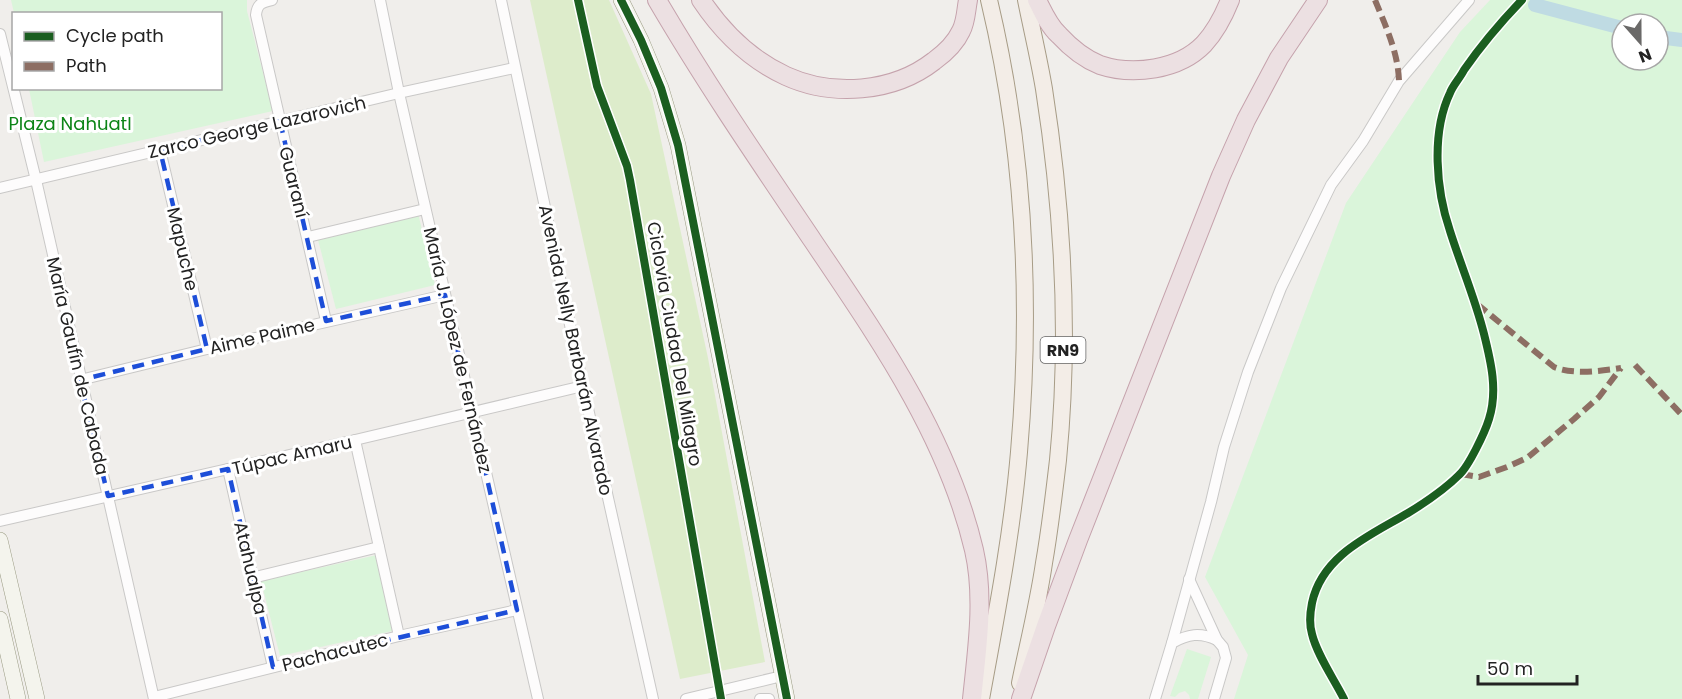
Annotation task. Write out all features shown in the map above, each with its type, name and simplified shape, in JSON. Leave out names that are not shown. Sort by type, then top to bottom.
[{"type":"highway","points":[[657,0],[753,152],[860,311],[932,432],[957,495],[974,550],[978,575],[979,614],[972,699]]},
{"type":"highway","points":[[702,0],[714,19],[739,46],[762,62],[787,76],[842,89],[878,87],[905,79],[926,67],[949,50],[961,32],[968,0]]},
{"type":"highway","points":[[1037,0],[1057,34],[1074,50],[1098,64],[1119,70],[1139,70],[1165,67],[1187,57],[1203,44],[1218,24],[1230,0]]},
{"type":"highway","points":[[1019,699],[1082,529],[1221,176],[1246,120],[1279,58],[1318,0]]},
{"type":"main road","name":"RN9","points":[[981,699],[1013,507],[1019,453],[1025,319],[1022,225],[1016,159],[1007,89],[989,0]]},
{"type":"main road","name":"RN9","points":[[1019,699],[1044,564],[1058,459],[1064,304],[1060,238],[1044,88],[1026,0]]},
{"type":"street","name":"Guaraní","points":[[272,0],[262,2],[257,8],[256,15],[326,321]]},
{"type":"street","name":"María J. López de Fernández","points":[[380,0],[425,209],[538,699]]},
{"type":"street","name":"Avenida Nelly Barbarán Alvarado","points":[[501,0],[583,386],[653,699]]},
{"type":"street","points":[[621,0],[641,39],[661,88],[678,145],[788,699]]},
{"type":"street","points":[[1155,699],[1211,502],[1224,447],[1248,372],[1281,288],[1331,185],[1363,141],[1399,81],[1469,0]]},
{"type":"street","name":"María Gaufín de Cabada","points":[[0,34],[12,83]]},
{"type":"street","name":"Zarco George Lazarovich","points":[[0,188],[514,68]]},
{"type":"street","name":"María Gaufín de Cabada","points":[[14,90],[154,698]]},
{"type":"street","name":"Mapuche","points":[[160,150],[207,349]]},
{"type":"street","points":[[308,237],[425,209]]},
{"type":"street","name":"Aime Paime","points":[[80,380],[445,295]]},
{"type":"street","name":"Túpac Amaru","points":[[0,521],[583,386]]},
{"type":"street","points":[[355,440],[399,636]]},
{"type":"street","name":"Atahualpa","points":[[228,469],[273,667]]},
{"type":"street","points":[[0,540],[38,699]]},
{"type":"street","points":[[252,578],[379,548]]},
{"type":"street","points":[[1189,579],[1217,640],[1223,647],[1226,658],[1214,699]]},
{"type":"street","name":"Pachacutec","points":[[154,698],[399,636],[517,610]]},
{"type":"street","points":[[0,619],[3,645],[18,699]]},
{"type":"street","points":[[1172,643],[1192,634],[1205,634],[1217,640]]},
{"type":"street","points":[[686,699],[783,675]]},
{"type":"street","points":[[760,699],[769,699]]},
{"type":"highlighted area","points":[[280,121],[326,321],[445,295],[517,610],[273,667],[228,469],[108,496],[80,380],[207,349],[160,150]]},
{"type":"green space","name":"Plaza Nahuatl","points":[[11,0],[247,0],[247,11],[273,111],[44,162],[29,90],[222,90],[222,12],[14,12]]},
{"type":"green space","points":[[530,0],[609,0],[651,94],[708,358],[765,662],[680,679]]},
{"type":"green space","points":[[1490,0],[1682,0],[1682,699],[1234,699],[1248,655],[1205,577],[1346,203],[1460,32]]},
{"type":"green space","points":[[418,213],[435,285],[336,309],[317,236]]},
{"type":"green space","points":[[377,555],[397,630],[280,656],[261,581]]},
{"type":"green space","points":[[1187,649],[1211,657],[1198,699],[1190,699],[1185,691],[1175,697],[1170,696]]},
{"type":"waterway","points":[[1535,5],[1610,25]]},
{"type":"waterway","points":[[1670,38],[1682,40]]},
{"type":"marked path","points":[[1375,0],[1394,50],[1399,81]]},
{"type":"marked path","points":[[1477,304],[1554,367],[1578,372],[1621,368]]},
{"type":"marked path","points":[[1635,365],[1682,415]]},
{"type":"marked path","points":[[1461,474],[1479,477],[1527,458],[1599,397],[1621,368]]},
{"type":"cycle path","name":"Ciclovia Ciudad Del Milagro","points":[[578,0],[597,86],[627,166],[630,180],[721,699]]},
{"type":"cycle path","points":[[621,0],[661,88],[678,145],[787,699]]},
{"type":"cycle path","points":[[1344,699],[1322,659],[1311,630],[1312,603],[1317,586],[1337,559],[1350,548],[1428,500],[1463,471],[1480,440],[1492,408],[1493,387],[1487,345],[1441,198],[1438,143],[1444,109],[1453,87],[1484,42],[1522,0]]}]
